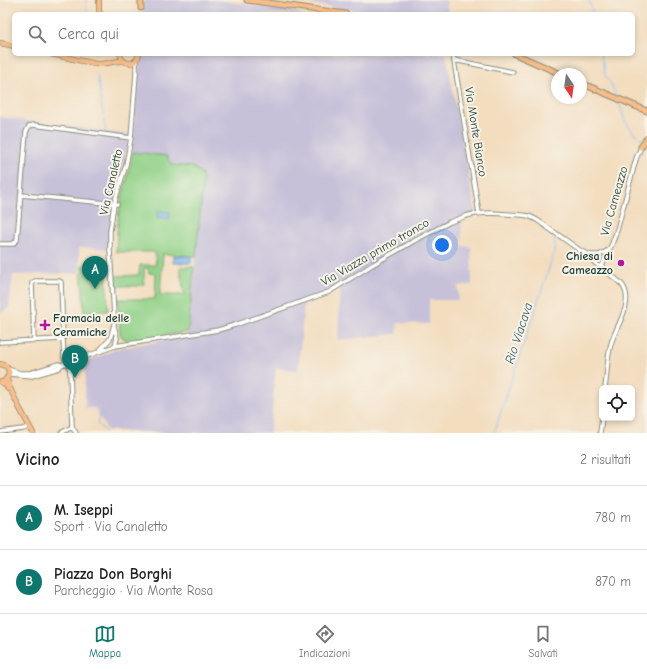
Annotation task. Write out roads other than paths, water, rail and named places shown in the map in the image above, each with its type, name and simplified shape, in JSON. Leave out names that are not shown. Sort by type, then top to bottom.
[{"type":"highway","points":[[141,0],[141,11]]},
{"type":"highway","points":[[247,0],[332,12]]},
{"type":"highway","points":[[520,56],[551,70]]},
{"type":"highway","points":[[587,86],[640,108],[642,111],[647,111]]},
{"type":"highway","points":[[633,105],[637,105],[647,111]]},
{"type":"highway","points":[[641,147],[647,138]]},
{"type":"main road","points":[[99,0],[100,12]]},
{"type":"main road","points":[[0,42],[12,45]]},
{"type":"main road","points":[[60,56],[96,64],[104,64],[114,61],[131,63],[136,60],[137,56]]},
{"type":"main road","points":[[114,61],[118,56]]},
{"type":"main road","points":[[121,56],[125,62]]},
{"type":"main road","points":[[0,364],[4,365],[8,374],[8,384],[33,433]]},
{"type":"main road","points":[[8,374],[1,382],[6,385],[17,406],[19,407]]},
{"type":"street","name":"Via Monte Bianco","points":[[453,56],[478,213]]},
{"type":"street","name":"Via Canaletto","points":[[98,352],[110,339],[114,324],[110,231],[131,138],[136,60]]},
{"type":"street","points":[[454,60],[513,72]]},
{"type":"street","points":[[125,62],[131,63],[136,68]]},
{"type":"street","points":[[0,244],[13,244],[17,240],[26,132],[29,126],[34,125],[131,138]]},
{"type":"street","name":"Via Cameazzo","points":[[599,255],[608,250],[618,230],[636,159],[641,147]]},
{"type":"street","points":[[21,195],[116,204]]},
{"type":"street","name":"Via Viazza primo tronco","points":[[8,374],[34,376],[59,368],[67,363],[114,346],[218,330],[235,325],[329,292],[378,261],[440,227],[466,216],[478,213],[522,214],[534,218],[581,251],[591,255],[599,255]]},
{"type":"street","points":[[601,268],[608,250]]},
{"type":"street","points":[[585,253],[601,268],[621,283],[626,292],[627,301],[625,309],[611,342],[605,385]]},
{"type":"street","points":[[599,255],[604,262]]},
{"type":"street","points":[[599,255],[597,260],[601,268]]},
{"type":"street","points":[[34,341],[32,283],[35,281],[59,281],[61,282],[64,357],[70,371],[72,427],[76,433]]},
{"type":"street","name":"Via Canaletto","points":[[114,324],[118,338]]},
{"type":"street","points":[[114,346],[118,338],[128,344]]},
{"type":"street","points":[[110,339],[114,346]]},
{"type":"street","points":[[0,342],[63,340]]},
{"type":"street","points":[[600,433],[602,421]]},
{"type":"street","points":[[0,432],[29,427]]},
{"type":"street","points":[[61,433],[72,427]]},
{"type":"water","points":[[158,211],[170,212],[169,219],[157,217]]},
{"type":"water","points":[[173,256],[191,256],[191,263],[173,263]]},
{"type":"waterway","points":[[86,0],[88,12]]},
{"type":"waterway","points":[[589,0],[592,12]]},
{"type":"waterway","points":[[601,56],[605,75],[616,96]]},
{"type":"waterway","points":[[97,75],[106,133]]},
{"type":"waterway","points":[[618,101],[625,121],[634,133],[644,141]]},
{"type":"waterway","name":"Rio Viacava","points":[[494,433],[554,253],[555,237]]},
{"type":"waterway","points":[[114,333],[114,342]]},
{"type":"waterway","points":[[101,413],[97,424],[107,433]]},
{"type":"place","name":"Chiesa di Cameazzo","points":[[621,263]]},
{"type":"place","name":"M. Iseppi","points":[[95,289]]},
{"type":"place","name":"Farmacia delle Ceramiche","points":[[45,325]]},
{"type":"place","name":"Piazza Don Borghi","points":[[75,378]]}]
